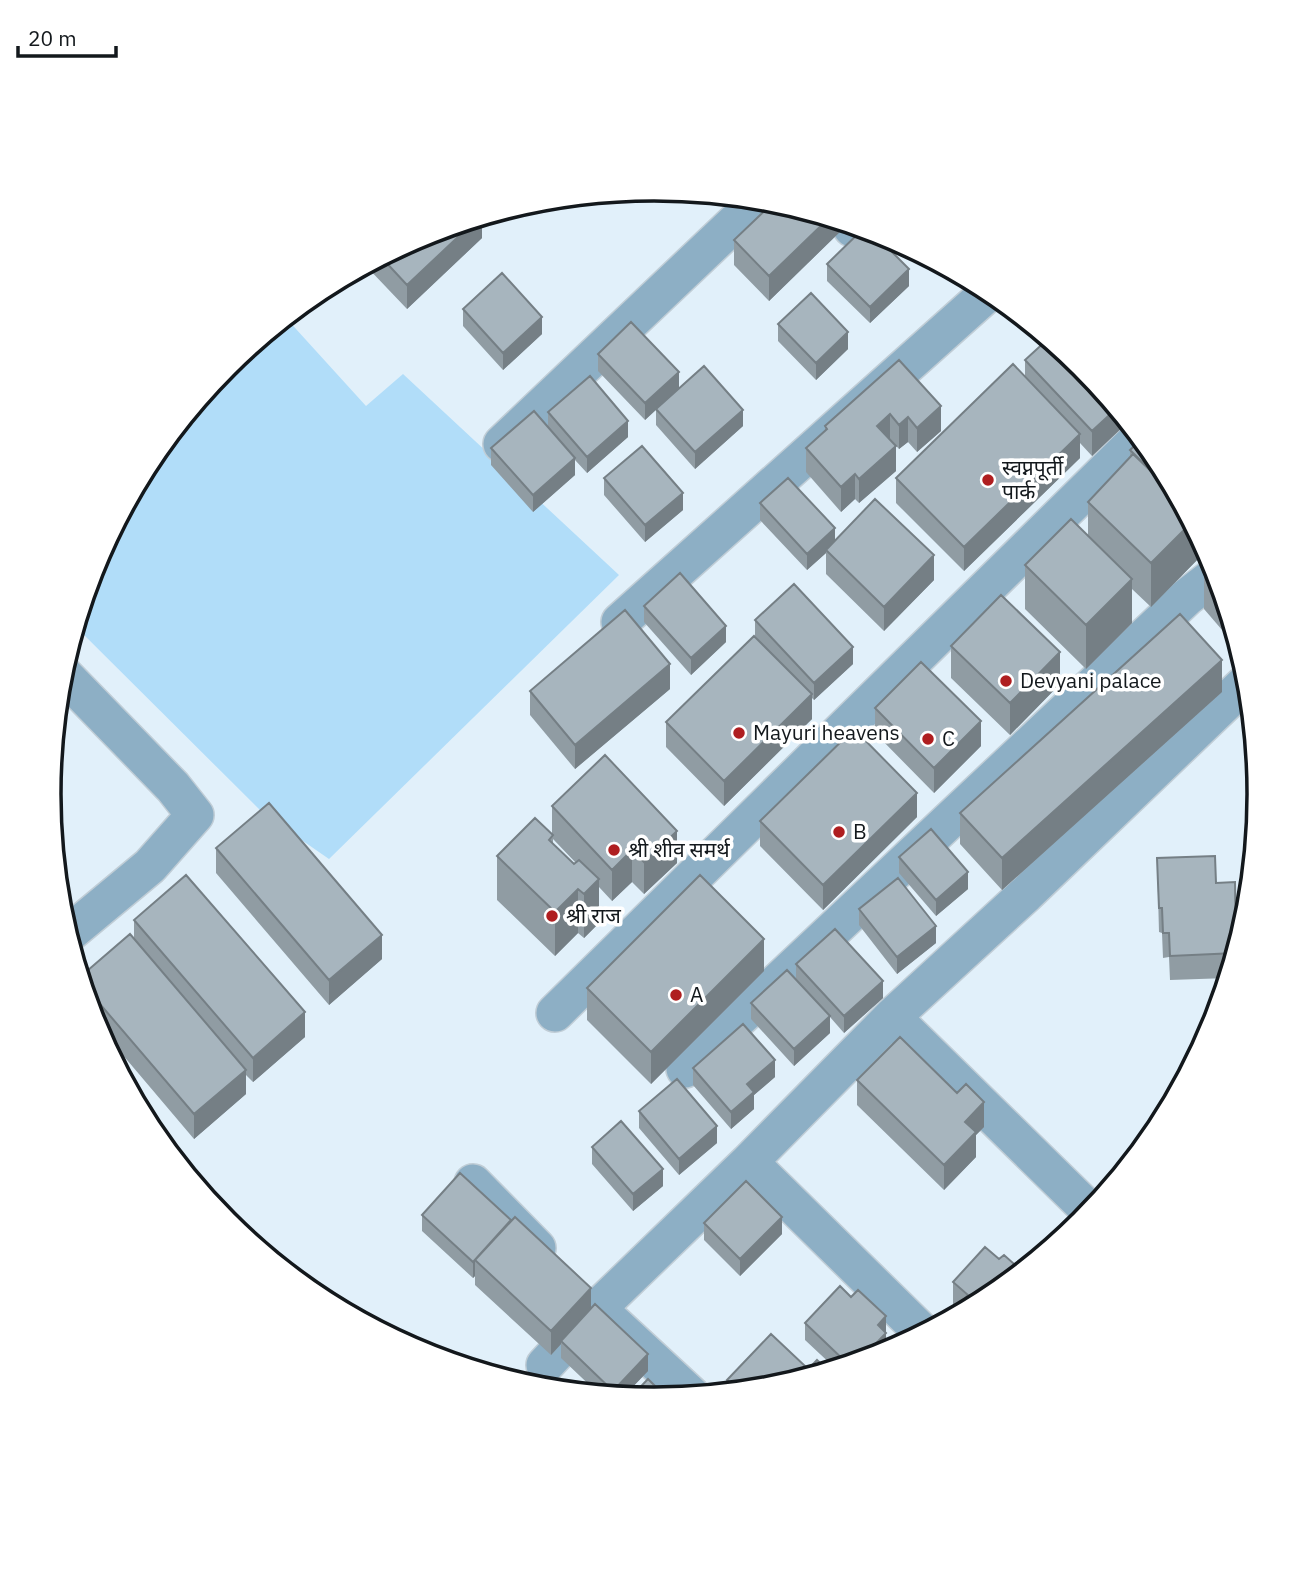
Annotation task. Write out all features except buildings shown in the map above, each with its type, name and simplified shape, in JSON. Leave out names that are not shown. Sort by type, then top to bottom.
[{"type":"street","points":[[502,444],[749,209]]},
{"type":"street","points":[[620,622],[981,299]]},
{"type":"street","points":[[555,1013],[1133,444]]},
{"type":"street","points":[[685,1069],[1187,597],[1208,581]]},
{"type":"street","points":[[72,683],[173,787],[195,815],[150,866],[76,926]]},
{"type":"street","points":[[545,1365],[579,1289],[749,1162],[892,1017],[1026,894],[1238,690]]},
{"type":"street","points":[[892,1017],[1083,1204]]},
{"type":"street","points":[[749,1162],[917,1327]]},
{"type":"street","points":[[473,1183],[682,1387]]},
{"type":"shaded area","points":[[292,325],[366,406],[403,374],[619,575],[329,859],[264,814],[83,634],[106,567],[122,532],[161,465],[208,403],[263,348]]},
{"type":"place","name":"स्वप्नपूर्ती पार्क","points":[[988,480]]},
{"type":"place","name":"Devyani palace","points":[[1006,681]]},
{"type":"place","name":"Mayuri heavens","points":[[739,733]]},
{"type":"place","name":"C","points":[[928,739]]},
{"type":"place","name":"B","points":[[839,832]]},
{"type":"place","name":"श्री शीव समर्थ","points":[[614,850]]},
{"type":"place","name":"श्री राज","points":[[552,916]]},
{"type":"place","name":"A","points":[[676,995]]}]
